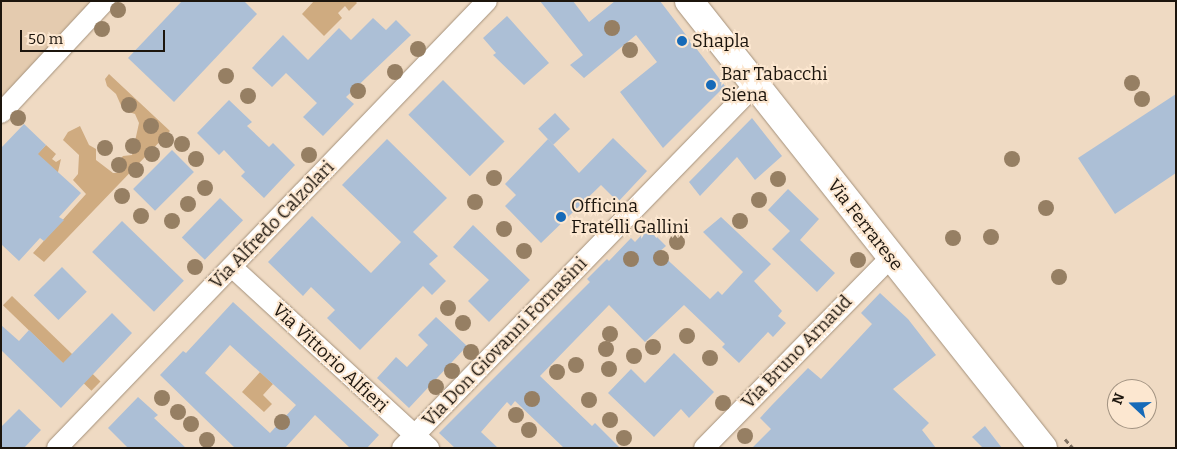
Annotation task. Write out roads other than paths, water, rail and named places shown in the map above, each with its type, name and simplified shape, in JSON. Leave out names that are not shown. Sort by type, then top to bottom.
[{"type":"main road","name":"Via Ferrarese","points":[[689,1],[1043,448]]},
{"type":"street","points":[[1,113],[106,1]]},
{"type":"street","name":"Via Alfredo Calzolari","points":[[57,448],[487,1]]},
{"type":"street","name":"Via Don Giovanni Fornasini","points":[[415,444],[755,85]]},
{"type":"street","name":"Via Bruno Arnaud","points":[[704,448],[891,257]]},
{"type":"street","name":"Via Vittorio Alfieri","points":[[232,267],[415,444]]},
{"type":"place","name":"Shapla","points":[[682,41]]},
{"type":"place","name":"Bar Tabacchi Siena","points":[[711,85]]},
{"type":"place","name":"Officina Fratelli Gallini","points":[[561,217]]}]
